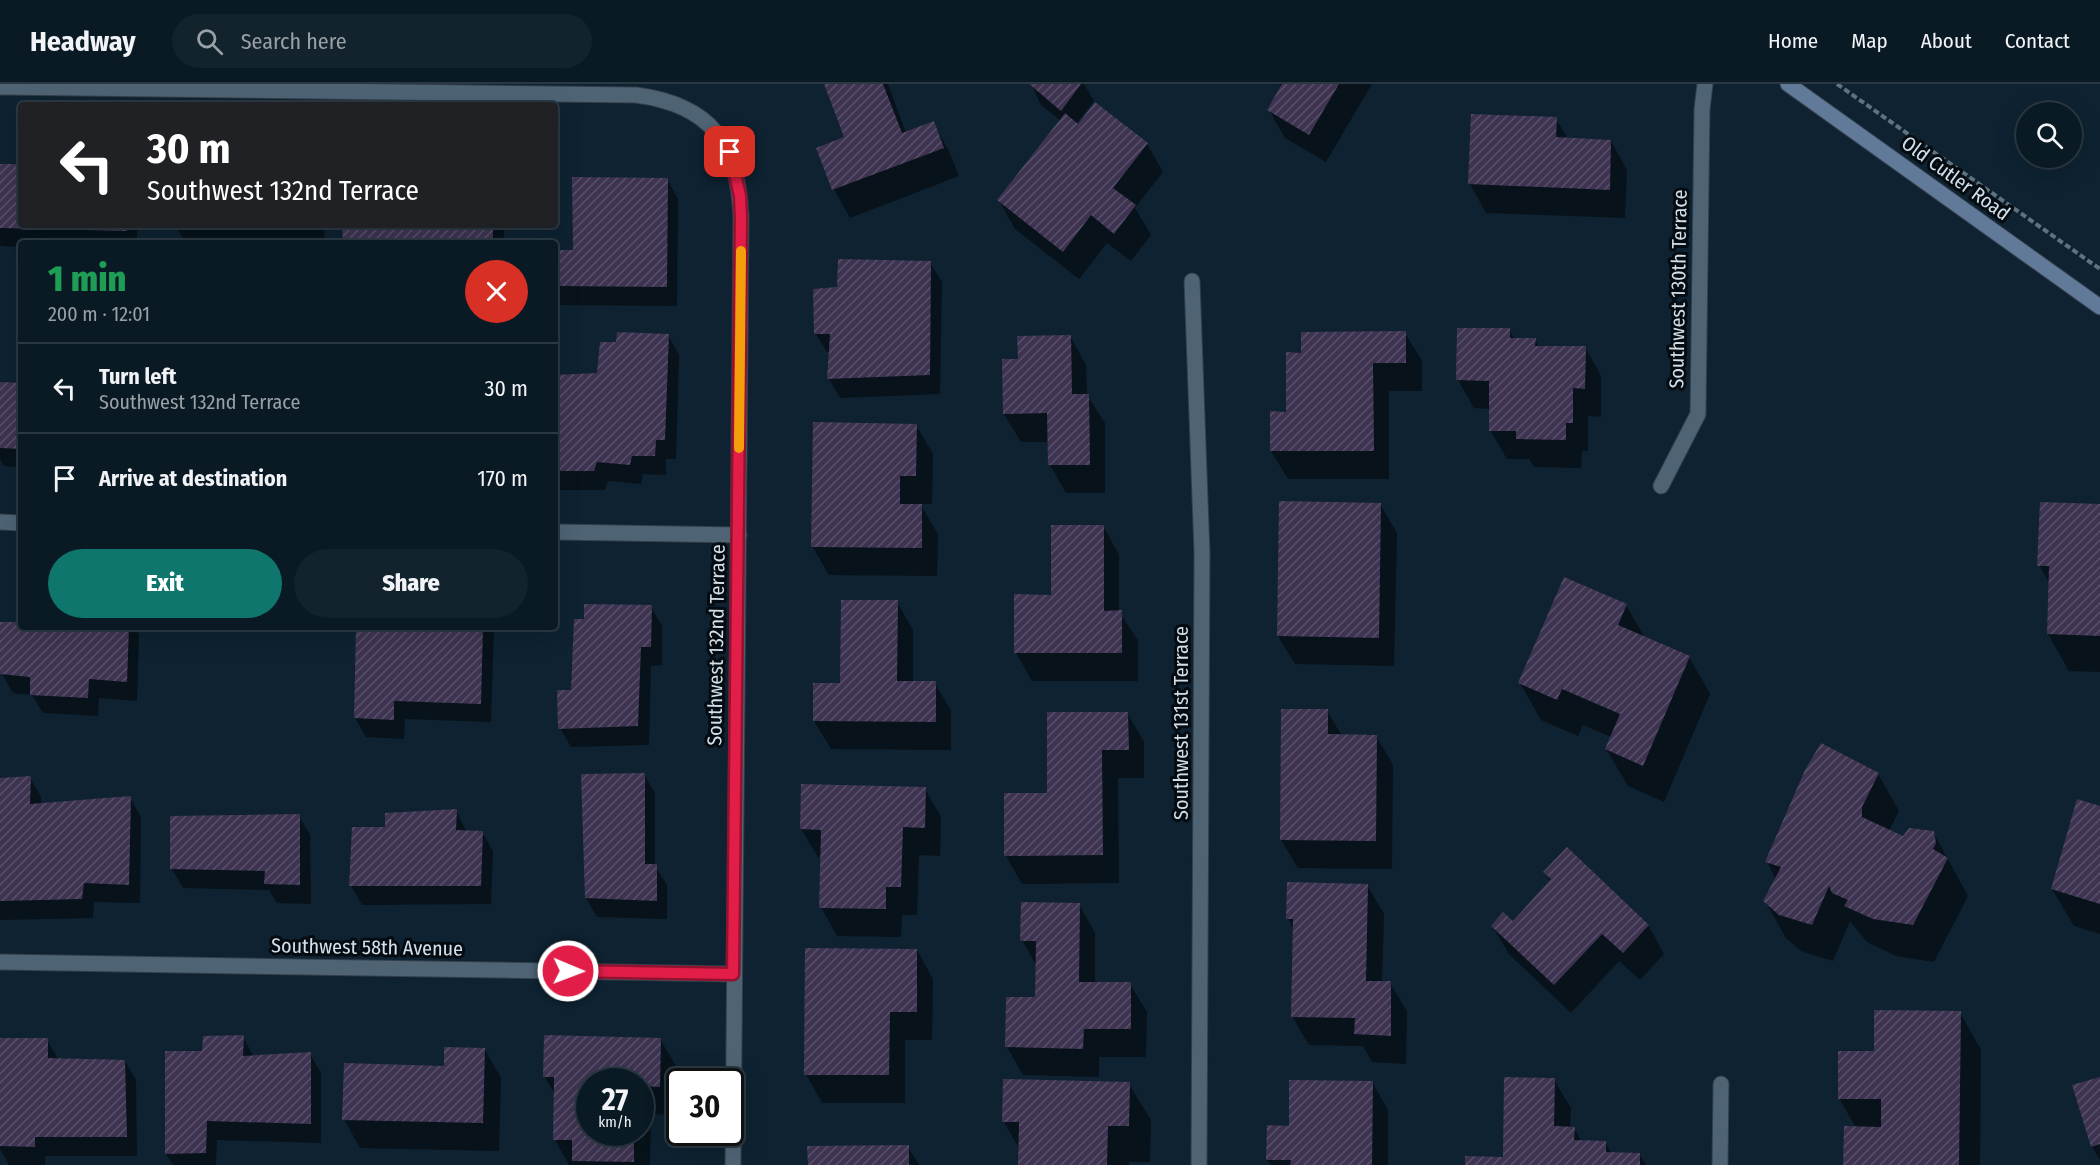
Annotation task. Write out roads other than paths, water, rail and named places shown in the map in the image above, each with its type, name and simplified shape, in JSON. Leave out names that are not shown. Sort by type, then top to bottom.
[{"type":"main road","name":"Old Cutler Road","points":[[1788,84],[2100,307]]},
{"type":"street","name":"Southwest 130th Terrace","points":[[1661,486],[1698,414],[1702,121],[1705,84]]},
{"type":"street","name":"Southwest 132nd Terrace","points":[[0,87],[636,95],[681,105],[704,118],[717,131],[730,152],[740,196],[733,1165]]},
{"type":"street","name":"Southwest 131st Terrace","points":[[1192,281],[1202,553],[1199,1165]]},
{"type":"street","points":[[0,522],[18,523]]},
{"type":"street","points":[[558,532],[738,535]]},
{"type":"street","name":"Southwest 58th Avenue","points":[[0,962],[733,974]]},
{"type":"street","points":[[1719,1165],[1721,1084]]}]
